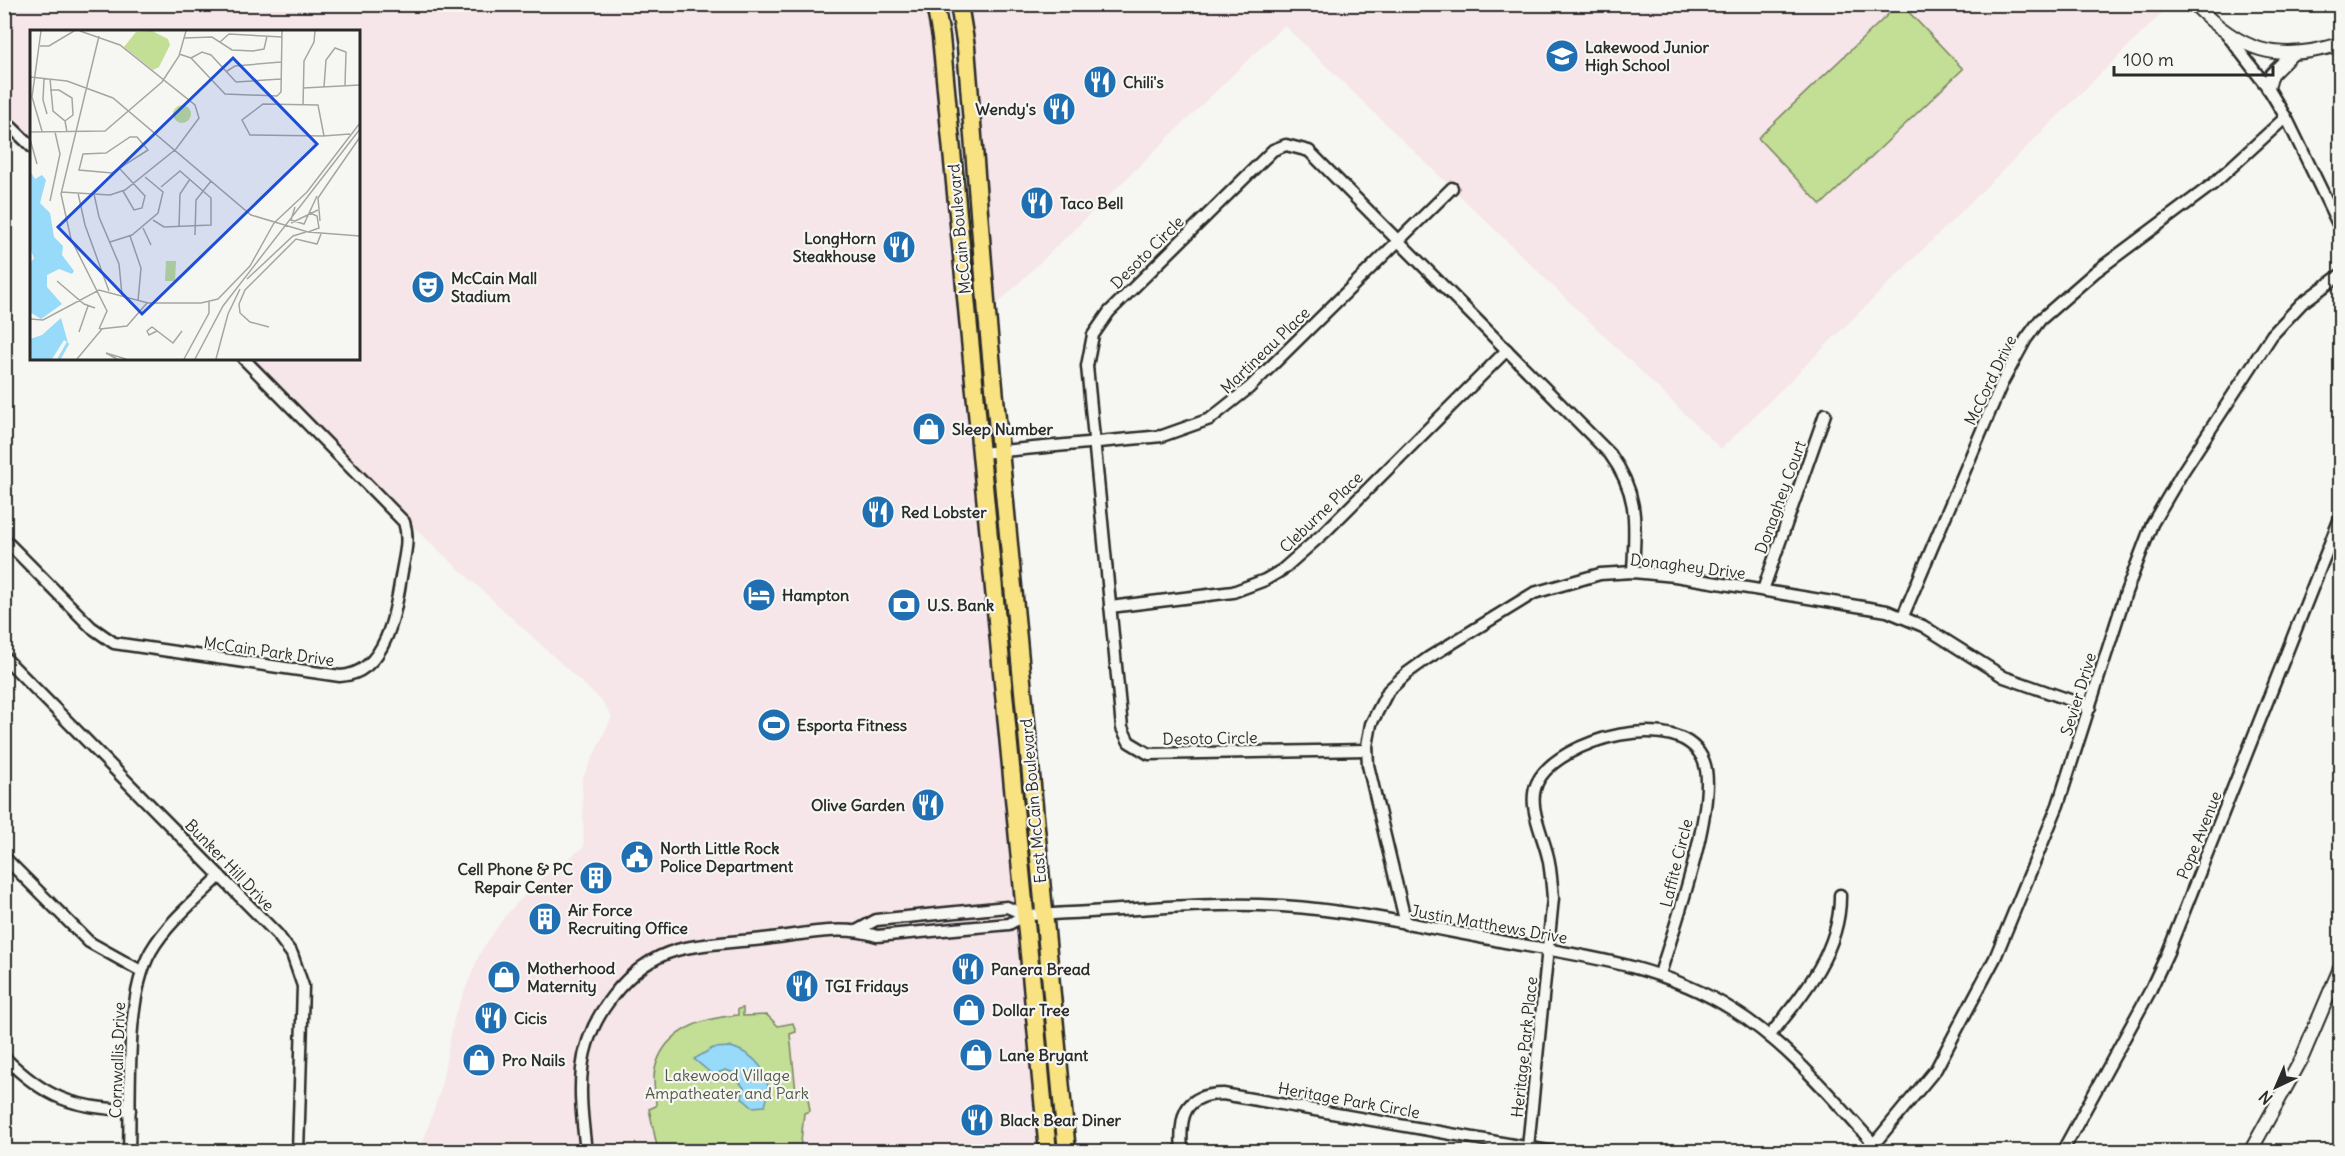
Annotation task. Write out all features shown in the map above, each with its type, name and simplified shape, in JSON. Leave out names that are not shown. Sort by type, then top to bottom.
[{"type":"main road","name":"McCain Boulevard","points":[[935,4],[941,37],[981,453]]},
{"type":"main road","name":"McCain Boulevard","points":[[960,4],[966,47],[1001,451]]},
{"type":"main road","name":"East McCain Boulevard","points":[[1001,451],[1067,1152]]},
{"type":"main road","name":"East McCain Boulevard","points":[[981,453],[1048,1152]]},
{"type":"main road","points":[[1041,1152],[1045,1123]]},
{"type":"street","points":[[2194,4],[2228,36],[2268,88],[2286,117],[2340,228]]},
{"type":"street","points":[[2228,36],[2253,48],[2292,54],[2340,44]]},
{"type":"street","points":[[2268,88],[2272,74],[2292,54]]},
{"type":"street","name":"McCord Drive","points":[[1904,616],[2002,383],[2026,339],[2040,320],[2095,272],[2213,184],[2286,117]]},
{"type":"street","points":[[4,120],[30,145]]},
{"type":"street","name":"Desoto Circle","points":[[1367,750],[1149,754],[1129,742],[1122,728],[1088,366],[1093,335],[1098,325],[1273,150],[1286,145],[1309,150],[1618,464],[1634,500],[1636,518],[1633,572]]},
{"type":"street","name":"Martineau Place","points":[[981,453],[1162,436],[1192,427],[1227,408],[1452,188]]},
{"type":"street","name":"Sevier Drive","points":[[1877,1148],[1936,1069],[1978,992],[2058,805],[2139,553],[2167,497],[2272,335],[2302,303],[2340,275]]},
{"type":"street","name":"Cleburne Place","points":[[1110,607],[1233,592],[1282,570],[1325,532],[1507,350]]},
{"type":"street","name":"McCain Park Drive","points":[[4,539],[91,627],[114,643],[340,676],[349,676],[360,670],[382,646],[394,619],[407,540],[404,522],[245,360]]},
{"type":"street","name":"Donaghey Court","points":[[1763,590],[1825,414]]},
{"type":"street","name":"Pope Avenue","points":[[2062,1152],[2149,993],[2168,952],[2340,518]]},
{"type":"street","name":"Donaghey Drive","points":[[1406,924],[1368,765],[1367,750],[1371,724],[1384,697],[1401,678],[1428,658],[1534,593],[1581,578],[1633,572],[1852,604],[1904,616],[2004,677],[2090,707]]},
{"type":"street","name":"Bunker Hill Drive","points":[[4,657],[288,947],[298,968],[303,1000],[298,1152]]},
{"type":"street","name":"Laffite Circle","points":[[1550,950],[1553,898],[1549,862],[1534,805],[1536,783],[1555,761],[1609,737],[1634,732],[1676,736],[1696,749],[1705,762],[1705,798],[1697,850],[1660,974]]},
{"type":"street","points":[[4,857],[89,942],[141,971]]},
{"type":"street","name":"Cornwallis Drive","points":[[129,1152],[134,1004],[141,971],[159,939],[220,876]]},
{"type":"street","points":[[1770,1035],[1812,979],[1831,945],[1838,924],[1840,895]]},
{"type":"street","name":"Justin Matthews Drive","points":[[1025,915],[1279,906],[1406,924],[1618,962],[1660,974],[1702,992],[1770,1035],[1877,1148]]},
{"type":"street","points":[[858,930],[876,920],[1007,907],[1025,915]]},
{"type":"street","points":[[586,1152],[580,1086],[584,1054],[602,1011],[621,986],[636,972],[676,950],[707,944],[858,930],[877,936],[1009,924],[1025,915]]},
{"type":"street","name":"Heritage Park Place","points":[[1528,1147],[1550,950]]},
{"type":"street","points":[[2250,1152],[2301,1060],[2340,968]]},
{"type":"street","points":[[4,1057],[25,1077],[56,1097],[76,1105],[130,1110]]},
{"type":"street","name":"Heritage Park Circle","points":[[1182,1152],[1180,1128],[1182,1116],[1192,1102],[1208,1094],[1223,1094],[1554,1152]]},
{"type":"shaded area","points":[[2163,4],[2167,8],[1721,449],[1284,25],[987,314],[959,5]]},
{"type":"shaded area","points":[[4,5],[935,5],[1048,1151],[420,1151],[440,1092],[455,1015],[480,953],[505,916],[539,880],[584,847],[582,780],[612,717],[602,701],[379,495],[244,360],[360,360],[360,30],[30,30],[30,147],[5,121]]},
{"type":"green space","points":[[1899,4],[1963,69],[1821,205],[1758,138]]},
{"type":"green space","name":"Lakewood Village Ampatheater and Park","points":[[743,1008],[743,1016],[767,1015],[778,1026],[793,1023],[796,1032],[790,1034],[796,1092],[807,1092],[810,1111],[804,1113],[800,1151],[658,1151],[649,1109],[656,1106],[654,1073],[660,1056],[667,1045],[687,1028],[712,1019],[738,1015],[738,1009]]},
{"type":"water","points":[[731,1047],[749,1056],[762,1069],[768,1086],[765,1106],[752,1107],[742,1098],[744,1088],[732,1072],[725,1070],[713,1075],[694,1059],[713,1048]]},
{"type":"place","name":"Lakewood Junior High School","points":[[1562,56]]},
{"type":"place","name":"Chili's","points":[[1100,82]]},
{"type":"place","name":"Wendy's","points":[[1059,109]]},
{"type":"place","name":"Taco Bell","points":[[1037,203]]},
{"type":"place","name":"LongHorn Steakhouse","points":[[899,247]]},
{"type":"place","name":"McCain Mall Stadium","points":[[428,287]]},
{"type":"place","name":"Sleep Number","points":[[929,429]]},
{"type":"place","name":"Red Lobster","points":[[878,512]]},
{"type":"place","name":"Hampton","points":[[759,595]]},
{"type":"place","name":"U.S. Bank","points":[[904,605]]},
{"type":"place","name":"Esporta Fitness","points":[[774,725]]},
{"type":"place","name":"Olive Garden","points":[[928,805]]},
{"type":"place","name":"North Little Rock Police Department","points":[[637,857]]},
{"type":"place","name":"Cell Phone & PC Repair Center","points":[[596,878]]},
{"type":"place","name":"Air Force Recruiting Office","points":[[545,919]]},
{"type":"place","name":"Panera Bread","points":[[968,969]]},
{"type":"place","name":"Motherhood Maternity","points":[[504,977]]},
{"type":"place","name":"TGI Fridays","points":[[802,986]]},
{"type":"place","name":"Dollar Tree","points":[[969,1010]]},
{"type":"place","name":"Cicis","points":[[491,1018]]},
{"type":"place","name":"Lane Bryant","points":[[976,1055]]},
{"type":"place","name":"Pro Nails","points":[[479,1060]]},
{"type":"place","name":"Black Bear Diner","points":[[977,1120]]}]
